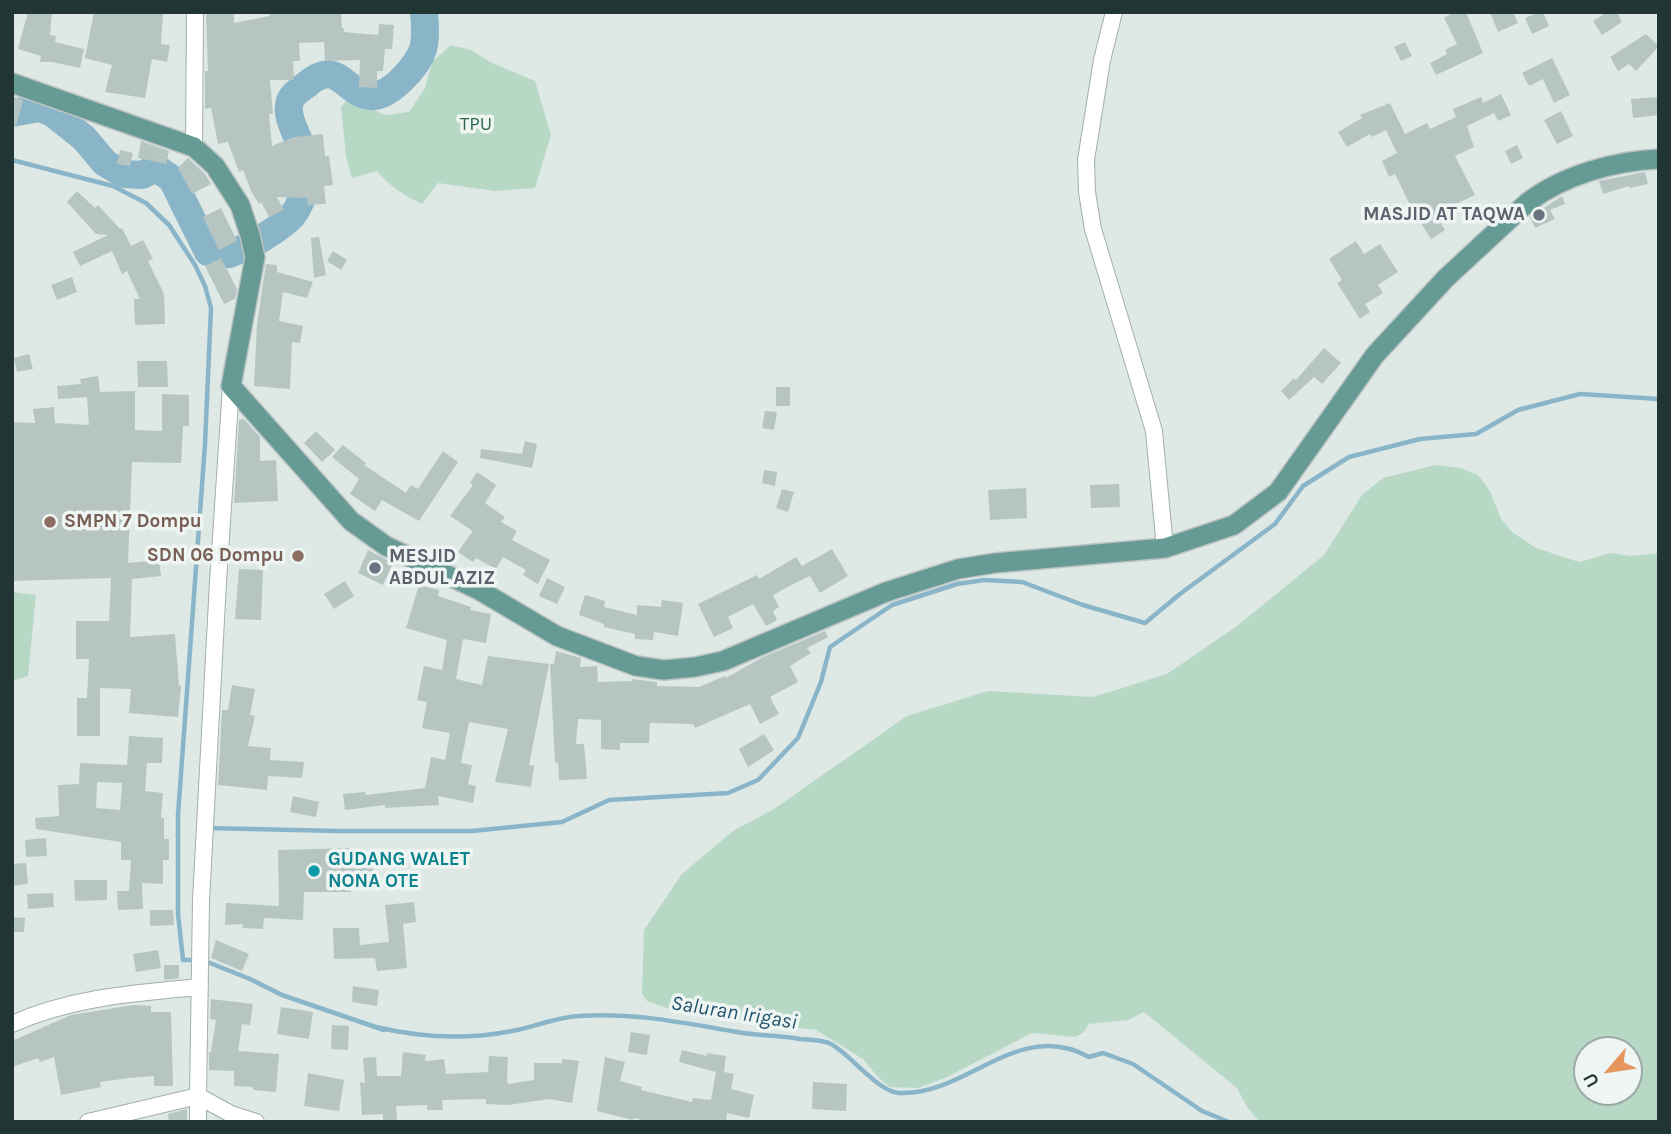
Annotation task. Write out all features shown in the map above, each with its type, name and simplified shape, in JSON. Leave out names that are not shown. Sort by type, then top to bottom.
[{"type":"main road","points":[[12,83],[194,146],[215,166],[240,205],[255,257],[231,386],[351,521],[368,535],[479,590],[557,636],[636,666],[664,670],[723,661],[886,592],[958,569],[995,563],[1165,548],[1234,525],[1278,492],[1375,355],[1446,278],[1527,203],[1541,192],[1568,180],[1628,161],[1659,159]]},
{"type":"street","points":[[194,146],[195,12]]},
{"type":"street","points":[[1114,12],[1102,60],[1086,160],[1087,192],[1093,229],[1154,431],[1165,548]]},
{"type":"street","points":[[198,1122],[201,901],[231,386]]},
{"type":"street","points":[[12,1024],[48,1009],[116,994],[200,987]]},
{"type":"street","points":[[88,1122],[198,1096],[232,1114],[256,1122]]},
{"type":"green space","name":"TPU","points":[[451,45],[471,50],[492,63],[535,81],[551,135],[535,188],[495,191],[438,183],[422,204],[397,190],[377,171],[352,178],[346,156],[341,107],[346,101],[358,103],[385,115],[409,112],[425,88],[432,62]]},
{"type":"green space","points":[[1436,465],[1460,468],[1478,475],[1490,491],[1501,519],[1512,532],[1536,548],[1579,562],[1611,553],[1630,556],[1659,553],[1659,1122],[1260,1122],[1247,1107],[1237,1088],[1144,1012],[1128,1020],[1089,1024],[1083,1033],[1075,1037],[1032,1033],[945,1078],[918,1088],[890,1087],[863,1059],[816,1030],[681,1013],[647,1001],[642,994],[644,930],[682,874],[733,831],[774,809],[907,716],[988,691],[1093,697],[1167,674],[1237,626],[1324,555],[1362,495],[1383,478]]},
{"type":"green space","points":[[12,592],[36,595],[28,676],[12,681]]},
{"type":"building","points":[[28,12],[52,12],[50,35],[56,36],[55,42],[84,49],[80,68],[40,62],[41,56],[18,49]]},
{"type":"building","points":[[94,12],[163,12],[161,44],[170,45],[167,62],[152,59],[145,98],[105,92],[112,65],[85,58]]},
{"type":"building","points":[[206,12],[234,12],[234,23],[270,16],[269,14],[341,12],[344,32],[378,35],[379,24],[394,25],[392,49],[385,49],[383,71],[377,71],[377,88],[359,87],[360,60],[325,61],[324,42],[299,43],[300,61],[293,61],[294,80],[270,80],[272,146],[294,137],[323,134],[325,156],[329,156],[333,185],[324,186],[326,204],[308,205],[307,198],[277,197],[284,210],[269,217],[261,202],[259,204],[252,193],[243,170],[239,172],[228,142],[218,144],[211,108],[205,109],[205,71],[208,71]]},
{"type":"building","points":[[1455,12],[1466,12],[1483,53],[1436,75],[1430,63],[1447,54],[1445,50],[1457,44],[1444,18]]},
{"type":"building","points":[[1490,12],[1513,12],[1518,23],[1498,32]]},
{"type":"building","points":[[1543,12],[1549,26],[1532,34],[1525,18]]},
{"type":"building","points":[[1607,12],[1617,12],[1622,22],[1602,35],[1593,21]]},
{"type":"building","points":[[1646,34],[1659,46],[1636,71],[1629,64],[1618,71],[1610,57]]},
{"type":"building","points":[[1405,42],[1412,56],[1401,61],[1394,47]]},
{"type":"building","points":[[1552,58],[1570,95],[1554,103],[1543,79],[1529,86],[1522,73]]},
{"type":"building","points":[[1501,94],[1511,115],[1498,121],[1494,113],[1467,126],[1474,147],[1455,156],[1475,195],[1435,214],[1445,230],[1431,239],[1395,174],[1389,177],[1382,161],[1397,153],[1386,130],[1372,137],[1370,134],[1347,147],[1338,132],[1362,118],[1360,115],[1390,103],[1405,134],[1427,123],[1430,129],[1456,117],[1453,109],[1481,97],[1483,103]]},
{"type":"building","points":[[12,96],[23,100],[16,127],[12,126]]},
{"type":"building","points":[[1659,97],[1659,115],[1633,118],[1631,99]]},
{"type":"building","points":[[1561,111],[1573,136],[1557,144],[1544,120]]},
{"type":"building","points":[[141,141],[169,151],[166,164],[138,158]]},
{"type":"building","points":[[1517,145],[1523,158],[1511,164],[1505,151]]},
{"type":"building","points":[[120,150],[133,153],[130,166],[117,164]]},
{"type":"building","points":[[188,158],[205,174],[211,184],[192,194],[178,168]]},
{"type":"building","points":[[1645,172],[1648,184],[1629,186],[1603,194],[1599,181]]},
{"type":"building","points":[[77,191],[95,208],[98,205],[120,229],[122,228],[131,246],[143,240],[153,259],[148,261],[164,294],[165,324],[135,325],[134,299],[140,299],[127,271],[122,274],[112,251],[80,266],[73,252],[108,235],[96,234],[67,202]]},
{"type":"building","points":[[1562,196],[1565,204],[1550,210],[1555,219],[1535,228],[1530,217]]},
{"type":"building","points":[[221,208],[237,241],[219,250],[203,217]]},
{"type":"building","points":[[319,237],[326,275],[314,278],[311,238]]},
{"type":"building","points":[[1356,241],[1364,254],[1380,244],[1398,272],[1378,285],[1383,293],[1365,304],[1370,312],[1360,319],[1337,283],[1342,280],[1329,259]]},
{"type":"building","points":[[333,251],[347,260],[341,270],[327,261]]},
{"type":"building","points":[[221,258],[237,289],[235,299],[224,304],[205,266]]},
{"type":"building","points":[[266,264],[277,265],[277,272],[313,282],[307,298],[283,292],[279,321],[303,326],[300,343],[292,342],[290,389],[254,386],[257,324]]},
{"type":"building","points":[[72,277],[77,292],[57,300],[51,285]]},
{"type":"building","points":[[1324,348],[1341,363],[1322,384],[1314,377],[1289,400],[1281,391],[1294,378],[1296,380]]},
{"type":"building","points":[[29,354],[33,369],[17,372],[14,358]]},
{"type":"building","points":[[137,361],[167,361],[168,387],[138,387]]},
{"type":"building","points":[[98,376],[100,392],[135,391],[135,430],[162,431],[162,394],[189,395],[189,426],[183,426],[181,463],[132,462],[128,563],[159,560],[161,576],[132,579],[130,637],[175,634],[181,686],[178,717],[129,713],[131,689],[100,688],[100,736],[77,736],[77,698],[87,698],[89,659],[76,659],[76,621],[109,621],[111,578],[12,581],[12,422],[35,423],[33,409],[54,407],[55,423],[89,425],[87,397],[58,399],[57,386],[81,384],[80,379]]},
{"type":"building","points":[[776,387],[790,387],[790,406],[776,406]]},
{"type":"building","points":[[765,411],[777,412],[774,430],[762,428]]},
{"type":"building","points":[[244,419],[260,437],[260,461],[276,460],[278,501],[234,503],[239,420]]},
{"type":"building","points":[[316,431],[335,450],[322,462],[304,443]]},
{"type":"building","points":[[525,441],[537,444],[532,468],[480,458],[481,449],[522,454]]},
{"type":"building","points":[[343,445],[366,463],[364,465],[406,493],[411,485],[418,489],[443,451],[458,462],[419,521],[382,500],[375,511],[350,494],[359,479],[332,457]]},
{"type":"building","points":[[764,470],[777,472],[775,486],[762,483]]},
{"type":"building","points":[[477,472],[496,485],[485,503],[505,517],[501,522],[517,531],[512,540],[550,560],[538,584],[523,575],[526,570],[503,557],[496,569],[476,558],[473,562],[458,552],[473,531],[450,516],[473,485],[470,483]]},
{"type":"building","points":[[1119,484],[1120,507],[1091,508],[1090,485]]},
{"type":"building","points":[[1026,488],[1027,518],[990,520],[988,490]]},
{"type":"building","points":[[782,489],[794,492],[788,512],[776,508]]},
{"type":"building","points":[[832,549],[848,576],[820,593],[810,576],[773,595],[779,607],[773,611],[777,620],[766,626],[753,604],[728,617],[733,628],[714,637],[698,604],[757,575],[759,579],[796,557],[802,566]]},
{"type":"building","points":[[368,550],[393,563],[383,585],[358,573]]},
{"type":"building","points":[[239,569],[263,570],[261,620],[235,619]]},
{"type":"building","points":[[547,578],[565,587],[557,604],[539,596]]},
{"type":"building","points":[[345,581],[354,596],[334,609],[324,594]]},
{"type":"building","points":[[419,585],[439,590],[438,596],[471,607],[470,610],[491,614],[486,643],[463,639],[456,679],[482,685],[488,656],[549,664],[529,765],[534,766],[531,787],[495,782],[508,729],[469,722],[461,763],[472,765],[468,784],[476,786],[473,803],[438,796],[439,805],[385,808],[385,805],[345,810],[343,794],[365,792],[366,795],[425,788],[431,757],[445,760],[450,733],[422,728],[427,702],[417,700],[424,666],[442,670],[447,640],[406,628]]},
{"type":"building","points":[[585,595],[605,601],[604,607],[637,615],[637,605],[661,607],[662,600],[683,603],[678,636],[654,632],[653,640],[635,639],[635,634],[604,627],[604,624],[579,615]]},
{"type":"building","points":[[825,631],[828,637],[807,648],[811,653],[790,666],[798,682],[770,697],[779,714],[760,724],[750,704],[695,728],[693,724],[650,723],[649,743],[620,743],[620,750],[601,749],[601,720],[578,719],[576,744],[584,744],[587,779],[559,780],[558,762],[555,763],[550,664],[554,664],[556,651],[581,658],[580,667],[597,666],[598,682],[632,679],[657,682],[657,686],[699,687],[725,676],[726,678],[763,657]]},
{"type":"building","points":[[232,685],[255,689],[250,715],[255,716],[248,746],[271,748],[270,760],[304,762],[302,778],[268,776],[267,790],[218,785],[222,710],[228,710]]},
{"type":"building","points":[[764,734],[774,750],[748,767],[739,749]]},
{"type":"building","points":[[129,736],[163,738],[162,763],[147,763],[145,791],[163,793],[161,818],[164,818],[164,839],[169,839],[169,860],[163,860],[163,884],[142,883],[143,909],[118,910],[117,891],[129,891],[131,860],[121,860],[121,842],[36,829],[35,818],[59,816],[58,785],[79,784],[80,763],[127,765]],"holes":[[[97,782],[122,783],[120,810],[96,808]]]},
{"type":"building","points":[[293,796],[319,802],[316,817],[290,812]]},
{"type":"building","points":[[46,838],[47,856],[26,857],[25,840]]},
{"type":"building","name":"GUDANG WALET NONA OTE","points":[[350,848],[351,868],[373,868],[373,883],[351,883],[351,892],[304,892],[303,920],[264,918],[263,929],[243,928],[242,924],[225,925],[226,903],[279,906],[278,850]]},
{"type":"building","points":[[26,863],[28,884],[12,886],[12,864]]},
{"type":"building","points":[[74,880],[107,880],[107,900],[75,901]]},
{"type":"building","points":[[53,893],[54,907],[28,909],[27,894]]},
{"type":"building","points":[[414,902],[416,922],[403,924],[407,968],[377,971],[375,958],[334,959],[333,928],[359,928],[360,945],[389,942],[385,905]]},
{"type":"building","points":[[150,910],[173,910],[174,925],[150,926]]},
{"type":"building","points":[[12,917],[25,918],[24,932],[12,932]]},
{"type":"building","points":[[216,940],[249,954],[242,971],[211,958]]},
{"type":"building","points":[[158,950],[161,968],[136,972],[133,954]]},
{"type":"building","points":[[164,965],[179,965],[179,978],[164,980]]},
{"type":"building","points":[[353,986],[379,990],[377,1006],[352,1002]]},
{"type":"building","points":[[211,999],[253,1004],[250,1025],[242,1024],[238,1051],[279,1054],[276,1092],[234,1086],[234,1071],[209,1070],[209,1052],[216,1020],[210,1019]]},
{"type":"building","points":[[134,1005],[151,1006],[151,1012],[171,1012],[173,1086],[154,1086],[154,1076],[129,1078],[100,1082],[101,1087],[61,1095],[54,1057],[40,1062],[38,1058],[12,1067],[12,1041],[71,1015]]},
{"type":"building","points":[[281,1007],[313,1012],[309,1039],[277,1034]]},
{"type":"building","points":[[332,1025],[349,1026],[348,1050],[331,1049]]},
{"type":"building","points":[[631,1032],[650,1035],[647,1055],[628,1052]]},
{"type":"building","points":[[682,1050],[707,1056],[707,1053],[726,1056],[724,1072],[734,1074],[731,1089],[754,1095],[749,1118],[727,1113],[726,1122],[651,1122],[597,1111],[605,1057],[625,1062],[620,1081],[642,1087],[641,1090],[692,1102],[693,1098],[711,1100],[716,1072],[679,1062]]},
{"type":"building","points":[[403,1052],[426,1055],[425,1061],[444,1059],[446,1074],[488,1072],[489,1056],[508,1057],[508,1084],[534,1080],[534,1063],[562,1063],[562,1059],[579,1061],[572,1103],[549,1099],[508,1105],[486,1104],[486,1099],[442,1100],[443,1110],[427,1110],[427,1105],[396,1106],[397,1120],[383,1120],[383,1114],[362,1115],[360,1082],[365,1083],[363,1058],[376,1057],[377,1076],[401,1076]]},
{"type":"building","points":[[308,1073],[344,1080],[339,1111],[304,1106]]},
{"type":"building","points":[[813,1082],[847,1084],[846,1111],[812,1109]]},
{"type":"building","points":[[187,1109],[187,1122],[169,1122],[168,1114]]},
{"type":"waterway","points":[[12,113],[39,108],[51,112],[84,138],[105,163],[124,174],[142,175],[156,168],[172,179],[208,252],[229,254],[254,243],[280,226],[292,216],[300,202],[306,166],[289,111],[294,95],[317,77],[326,74],[340,78],[353,89],[370,96],[377,96],[393,87],[409,72],[423,49],[424,12]]},
{"type":"waterway","points":[[12,160],[113,186],[146,203],[169,225],[195,265],[211,308],[205,444],[178,815],[178,914],[183,960],[196,960]]},
{"type":"waterway","points":[[207,828],[472,831],[562,822],[609,800],[728,793],[758,780],[798,738],[821,682],[830,647],[892,605],[957,584],[984,580],[1022,582],[1083,605],[1145,623],[1275,524],[1303,486],[1349,457],[1420,439],[1476,434],[1518,410],[1580,394],[1659,399]]},
{"type":"waterway","name":"Saluran Irigasi","points":[[205,961],[282,995],[384,1030],[376,1027],[410,1034],[478,1036],[571,1017],[599,1015],[658,1019],[824,1042],[838,1049],[882,1086],[899,1093],[924,1091],[948,1083],[1015,1052],[1039,1047],[1063,1047],[1089,1057],[1103,1053],[1133,1064],[1202,1111],[1229,1122]]},
{"type":"place","name":"MASJID AT TAQWA","points":[[1539,215]]},
{"type":"place","name":"SMPN 7 Dompu","points":[[50,522]]},
{"type":"place","name":"SDN 06 Dompu","points":[[298,556]]},
{"type":"place","name":"MESJID ABDUL AZIZ","points":[[375,568]]},
{"type":"place","name":"GUDANG WALET NONA OTE","points":[[314,871]]}]
